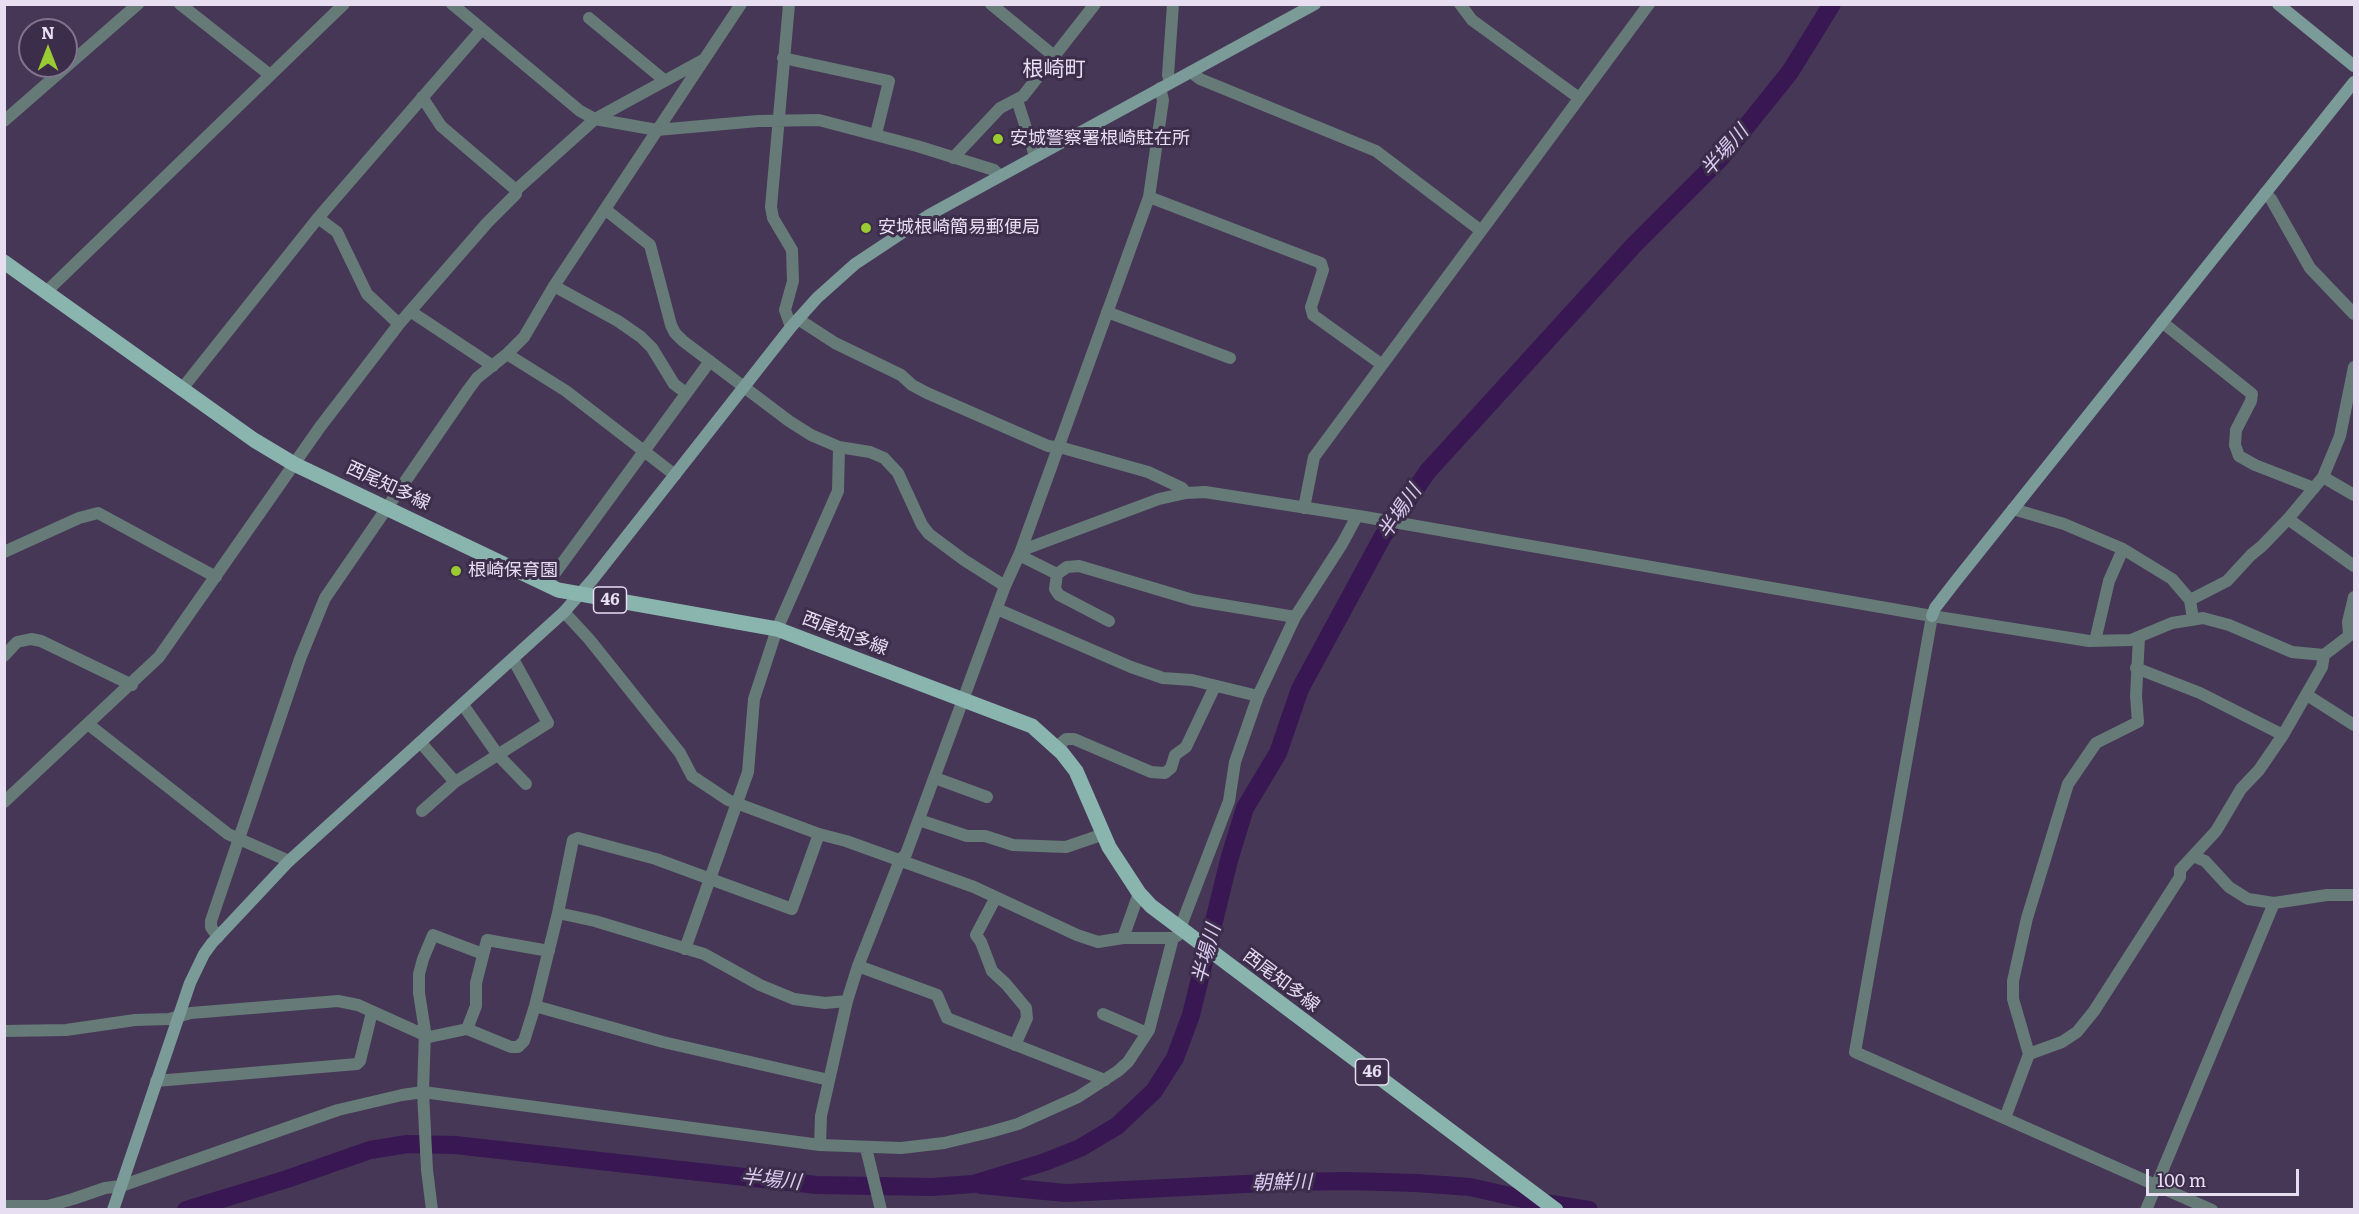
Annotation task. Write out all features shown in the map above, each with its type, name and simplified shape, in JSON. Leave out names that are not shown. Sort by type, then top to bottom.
[{"type":"main road","name":"西尾知多線","points":[[4,262],[181,390],[254,440],[294,464],[558,590],[777,629],[1032,726],[1057,747],[1076,771],[1122,869],[1139,893],[1176,933],[1193,939],[1556,1209]]},
{"type":"street","points":[[180,4],[270,75]]},
{"type":"street","points":[[46,292],[344,4]]},
{"type":"street","points":[[452,4],[580,111],[595,119],[657,130],[778,120],[819,120],[876,134],[994,170],[1000,176]]},
{"type":"street","points":[[218,937],[211,927],[211,921],[318,613],[341,574],[468,390],[477,378],[524,337],[554,286],[741,4]]},
{"type":"street","points":[[789,4],[771,207],[773,218],[792,250],[793,281],[785,310],[794,323],[901,375],[912,385],[927,393],[1048,446],[1148,472],[1182,488],[1186,493]]},
{"type":"street","points":[[990,4],[1054,56]]},
{"type":"street","points":[[953,158],[1000,108],[1023,96],[1095,4]]},
{"type":"street","points":[[820,1146],[821,1116],[847,1001],[858,966],[900,860],[906,854],[935,778],[1005,586],[1020,553],[1149,197],[1168,75],[1173,4]]},
{"type":"street","points":[[113,1209],[178,1017],[196,968],[204,954],[289,861],[463,705],[580,595],[794,323],[831,284],[863,258],[921,220],[1315,4]]},
{"type":"street","points":[[1460,4],[1472,20],[1580,98]]},
{"type":"street","points":[[1304,508],[1314,457],[1649,4]]},
{"type":"street","points":[[2278,4],[2355,66]]},
{"type":"street","points":[[6,118],[134,6]]},
{"type":"street","points":[[589,18],[664,80]]},
{"type":"street","points":[[181,390],[318,218],[481,30]]},
{"type":"street","points":[[783,58],[888,81],[876,134]]},
{"type":"street","points":[[5,783],[9,798],[132,685],[159,657],[320,427],[399,324],[487,223],[516,194],[516,190],[595,119],[705,59]]},
{"type":"street","points":[[1191,72],[1200,79],[1376,151],[1480,230]]},
{"type":"street","points":[[2212,1209],[1855,1052],[1932,616],[1940,601],[2355,82]]},
{"type":"street","points":[[422,98],[441,126],[516,190]]},
{"type":"street","points":[[1017,100],[1035,156]]},
{"type":"street","points":[[2265,193],[2271,199],[2310,268],[2355,314]]},
{"type":"street","points":[[1149,197],[1321,263],[1323,270],[1311,307],[1313,315],[1381,364]]},
{"type":"street","points":[[606,210],[650,245],[675,333],[710,362],[820,440],[839,447],[870,452],[884,458],[898,474],[922,525],[929,534],[1005,586]]},
{"type":"street","points":[[318,218],[337,232],[367,294],[399,324]]},
{"type":"street","points":[[554,286],[618,321],[641,337],[652,348],[674,384],[686,393]]},
{"type":"street","points":[[410,311],[493,366]]},
{"type":"street","points":[[1107,312],[1230,358]]},
{"type":"street","points":[[2162,322],[2252,394],[2251,401],[2236,430],[2235,445],[2239,456],[2255,465],[2314,488]]},
{"type":"street","points":[[507,354],[566,391],[675,475]]},
{"type":"street","points":[[547,584],[643,450],[710,362]]},
{"type":"street","points":[[2190,600],[2227,581],[2289,519],[2323,477],[2340,436],[2355,367]]},
{"type":"street","points":[[685,949],[748,772],[754,699],[777,629],[838,491],[839,447]]},
{"type":"street","points":[[2323,477],[2355,495]]},
{"type":"street","points":[[1020,553],[1160,498],[1186,493],[1211,493],[1361,516],[1932,616],[2095,641],[2120,641],[2139,637],[2172,622],[2193,618],[2214,620],[2229,625],[2292,652],[2324,654],[2352,634],[2348,622],[2355,597]]},
{"type":"street","points":[[2013,509],[2064,524],[2123,549],[2172,579],[2190,600],[2193,618]]},
{"type":"street","points":[[4,552],[79,518],[98,513],[216,577]]},
{"type":"street","points":[[4,1206],[48,1206],[105,1188],[120,1189],[339,1110],[402,1095],[423,1095],[820,1146],[867,1150],[922,1147],[990,1132],[1048,1111],[1078,1097],[1128,1062],[1147,1033],[1154,1016],[1176,933],[1229,801],[1235,762],[1258,696],[1295,618],[1361,516]]},
{"type":"street","points":[[2289,519],[2355,566]]},
{"type":"street","points":[[2095,641],[2105,597],[2123,549]]},
{"type":"street","points":[[1020,553],[1023,557],[1057,574]]},
{"type":"street","points":[[1110,621],[1059,594],[1055,589],[1057,574],[1067,567],[1079,566],[1193,600],[1295,618]]},
{"type":"street","points":[[997,609],[1131,667],[1163,678],[1192,680],[1258,696]]},
{"type":"street","points":[[564,612],[589,639],[680,753],[692,776],[736,804],[900,860],[996,897],[1077,935],[1098,942],[1176,933]]},
{"type":"street","points":[[2005,1118],[2029,1054],[2013,999],[2013,981],[2027,918],[2068,784],[2096,742],[2138,722],[2136,668],[2139,637]]},
{"type":"street","points":[[4,656],[17,642],[31,639],[41,641],[132,685]]},
{"type":"street","points":[[2029,1054],[2061,1042],[2077,1032],[2113,983],[2180,877],[2180,870],[2216,831],[2241,789],[2259,770],[2283,735],[2322,667],[2324,654]]},
{"type":"street","points":[[422,811],[455,782],[548,723],[513,659]]},
{"type":"street","points":[[2136,668],[2200,693],[2283,735]]},
{"type":"street","points":[[1057,747],[1066,739],[1074,739],[1151,772],[1165,773],[1171,768],[1175,755],[1186,747],[1215,686]]},
{"type":"street","points":[[2307,695],[2355,725]]},
{"type":"street","points":[[463,705],[498,754],[526,784]]},
{"type":"street","points":[[88,724],[228,834],[289,861]]},
{"type":"street","points":[[421,743],[455,782]]},
{"type":"street","points":[[935,778],[987,797]]},
{"type":"street","points":[[919,820],[967,836],[979,835],[1013,845],[1066,847],[1104,834]]},
{"type":"street","points":[[4,1031],[66,1030],[178,1017],[191,1013],[338,1001],[358,1005],[424,1035],[434,1037],[467,1029],[511,1047],[518,1047],[524,1041],[535,1006],[573,840],[578,838],[656,859],[792,909],[819,834]]},
{"type":"street","points":[[2193,856],[2205,861],[2229,887],[2248,899],[2274,903],[2327,895],[2355,895]]},
{"type":"street","points":[[1123,938],[1139,893]]},
{"type":"street","points":[[996,897],[976,935],[992,971],[1026,1008],[1027,1018],[1015,1045]]},
{"type":"street","points":[[2146,1209],[2274,903]]},
{"type":"street","points":[[558,913],[595,921],[714,958],[760,985],[794,999],[825,1003],[847,1001]]},
{"type":"street","points":[[432,1209],[423,1095],[424,1020],[419,993],[419,974],[433,935],[483,954]]},
{"type":"street","points":[[467,1029],[476,1006],[476,983],[486,940],[549,951]]},
{"type":"street","points":[[858,966],[937,995],[947,1018],[1105,1080]]},
{"type":"street","points":[[535,1006],[663,1042],[829,1080]]},
{"type":"street","points":[[156,1082],[357,1064],[360,1062],[372,1012]]},
{"type":"street","points":[[1103,1014],[1147,1033]]},
{"type":"street","points":[[867,1150],[881,1209]]},
{"type":"waterway","name":"半場川","points":[[186,1210],[287,1179],[370,1150],[407,1144],[455,1145],[817,1185],[932,1187],[973,1184],[1045,1162],[1080,1148],[1117,1126],[1154,1091],[1175,1058],[1191,1015],[1229,860],[1245,808],[1278,753],[1300,689],[1383,536],[1428,471],[1634,245],[1720,159],[1790,72],[1832,4]]},
{"type":"waterway","name":"朝鮮川","points":[[981,1185],[1066,1193],[1285,1182],[1416,1183],[1470,1187],[1532,1201],[1589,1210]]},
{"type":"place","name":"安城警察署根崎駐在所","points":[[998,139]]},
{"type":"place","name":"安城根崎簡易郵便局","points":[[866,228]]},
{"type":"place","name":"根崎保育園","points":[[456,571]]},
{"type":"district","name":"根崎町","points":[[1054,70]]}]
